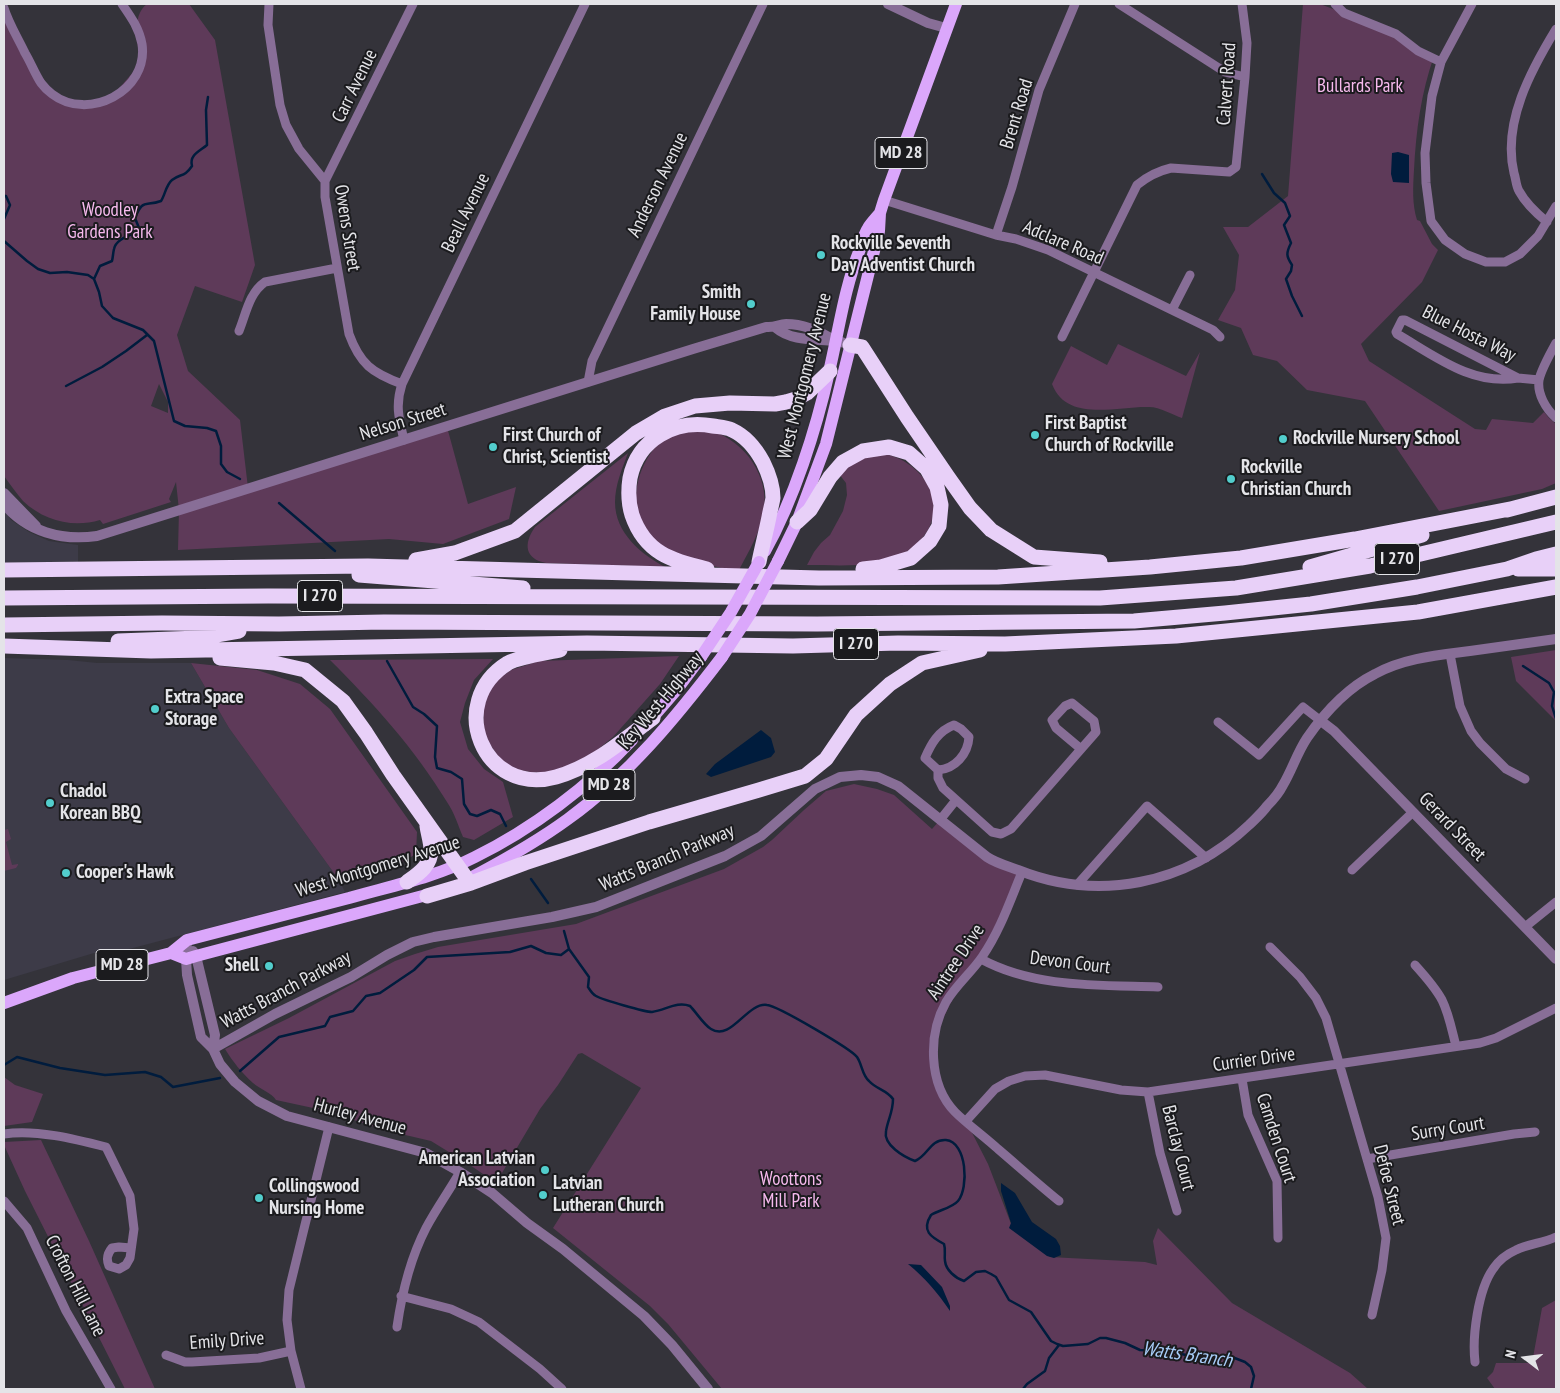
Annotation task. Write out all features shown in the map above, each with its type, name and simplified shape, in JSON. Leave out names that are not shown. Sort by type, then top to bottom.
[{"type":"highway","points":[[850,345],[862,347],[907,418],[948,477],[970,508],[991,530],[1034,557],[1150,567]]},
{"type":"highway","points":[[382,566],[455,553],[515,531],[636,433],[664,416],[695,406],[730,403],[775,404],[791,401],[807,393],[830,371]]},
{"type":"highway","points":[[740,576],[679,562],[659,553],[643,538],[628,505],[628,488],[633,466],[640,452],[654,439],[674,427],[692,424],[708,425],[731,429],[742,436],[757,452],[767,470],[773,498],[759,562]]},
{"type":"highway","points":[[796,522],[810,510],[830,477],[843,462],[863,451],[889,447],[908,453],[927,469],[937,488],[941,505],[939,526],[930,541],[911,558],[881,567],[798,578]]},
{"type":"highway","name":"I 270","points":[[4,570],[228,566],[382,566],[798,578],[998,577],[1150,567],[1241,558],[1355,539],[1515,508],[1556,497]]},
{"type":"highway","points":[[1236,588],[1515,508]]},
{"type":"highway","name":"I 270","points":[[4,598],[268,596],[1100,598],[1236,588],[1370,566],[1556,522]]},
{"type":"highway","name":"I 270","points":[[4,625],[384,622],[817,624],[1134,621],[1311,604],[1417,587],[1506,569],[1556,554]]},
{"type":"highway","points":[[228,566],[637,597]]},
{"type":"highway","points":[[1506,569],[1556,570]]},
{"type":"highway","name":"I 270","points":[[4,646],[151,651],[587,643],[793,646],[898,643],[1005,644],[1176,636],[1418,612],[1556,586]]},
{"type":"highway","points":[[4,646],[198,638],[279,624]]},
{"type":"highway","points":[[587,643],[510,662],[489,680],[482,690],[475,718],[480,743],[495,765],[510,774],[530,780],[556,777],[588,765],[653,718]]},
{"type":"highway","points":[[427,896],[471,883],[649,822],[804,776],[826,759],[856,716],[896,680],[922,663],[1005,644]]},
{"type":"highway","points":[[151,651],[274,663],[304,670],[343,701],[426,822],[468,879]]},
{"type":"highway","points":[[407,882],[424,869],[429,859],[431,850],[426,822]]},
{"type":"main road","name":"West Montgomery Avenue","points":[[722,657],[750,614],[778,561],[796,522],[826,444],[879,231],[880,213],[956,4]]},
{"type":"main road","name":"West Montgomery Avenue","points":[[4,1003],[73,978],[171,953],[187,940],[407,882],[457,865],[476,857],[543,817],[597,774],[626,747],[678,688],[731,612],[778,525],[800,472],[820,409],[830,371],[848,282],[868,227],[880,213]]},
{"type":"main road","name":"Key West Highway","points":[[427,896],[468,879],[508,858],[560,824],[605,789],[633,763],[683,708],[722,657]]},
{"type":"main road","name":"West Montgomery Avenue","points":[[191,958],[427,896]]},
{"type":"main road","name":"MD 28","points":[[171,953],[191,958]]},
{"type":"street","points":[[4,8],[42,84],[53,95],[71,104],[92,105],[110,99],[126,88],[137,73],[140,64],[142,46],[136,25],[122,4]]},
{"type":"street","name":"Owens Street","points":[[269,4],[268,25],[280,105],[286,124],[299,149],[325,181],[325,196],[348,334],[355,351],[373,371],[402,384]]},
{"type":"street","name":"Carr Avenue","points":[[325,181],[413,4]]},
{"type":"street","name":"Beall Avenue","points":[[404,440],[397,410],[402,384],[585,4]]},
{"type":"street","name":"Anderson Avenue","points":[[588,382],[592,361],[763,4]]},
{"type":"street","points":[[888,4],[928,23],[946,28]]},
{"type":"street","name":"Brent Road","points":[[996,235],[1012,187],[1039,90],[1074,4]]},
{"type":"street","points":[[1119,4],[1225,72],[1245,77]]},
{"type":"street","name":"Calvert Road","points":[[1094,274],[1137,185],[1148,176],[1171,168],[1229,172],[1236,167],[1247,43],[1242,4]]},
{"type":"street","points":[[1335,4],[1344,13],[1396,34],[1418,51],[1441,62]]},
{"type":"street","points":[[1472,4],[1441,62],[1432,96],[1425,153],[1426,183],[1431,220],[1445,240],[1465,254],[1486,262],[1505,262],[1520,254],[1538,236],[1556,206]]},
{"type":"street","points":[[1547,222],[1531,208],[1518,190],[1511,160],[1513,133],[1518,108],[1541,54],[1556,29]]},
{"type":"street","name":"Adclare Road","points":[[884,200],[996,235],[1016,238],[1048,250],[1094,274],[1213,330],[1220,337]]},
{"type":"street","points":[[239,331],[253,294],[265,282],[337,268]]},
{"type":"street","points":[[1062,338],[1094,274]]},
{"type":"street","points":[[1172,310],[1190,275]]},
{"type":"street","name":"Blue Hosta Way","points":[[1518,378],[1409,321],[1402,320],[1396,332],[1449,365],[1471,375],[1495,380],[1518,378],[1539,380]]},
{"type":"street","name":"Nelson Street","points":[[4,504],[22,522],[40,530],[81,538],[97,536],[766,327],[776,328],[784,324],[818,330],[835,341],[850,345]]},
{"type":"street","points":[[1556,343],[1539,380],[1546,409],[1556,418]]},
{"type":"street","points":[[4,493],[40,530]]},
{"type":"street","name":"Watts Branch Parkway","points":[[213,1050],[275,1014],[350,977],[387,954],[413,942],[552,917],[596,907],[725,856],[761,836],[815,790],[840,777],[861,775],[878,777],[898,786],[987,857],[1042,879],[1077,885],[1108,886],[1154,880],[1206,858],[1233,840],[1266,808],[1283,786],[1307,739],[1332,706],[1345,694],[1375,673],[1405,662],[1556,639]]},
{"type":"street","points":[[1450,654],[1460,706],[1471,731],[1480,743],[1506,769],[1525,780]]},
{"type":"street","points":[[938,770],[947,770],[960,759],[968,747],[969,737],[954,725],[942,732],[931,743],[925,758],[938,770],[938,778],[943,788],[992,832],[1001,834],[1011,829],[1096,732],[1094,721],[1072,703],[1065,706],[1052,720],[1056,728],[1081,749]]},
{"type":"street","points":[[1218,722],[1259,755],[1304,707],[1321,720]]},
{"type":"street","name":"Gerard Street","points":[[1321,720],[1556,958]]},
{"type":"street","points":[[940,820],[956,800]]},
{"type":"street","points":[[1077,885],[1147,806],[1206,858]]},
{"type":"street","points":[[1352,870],[1413,812]]},
{"type":"street","name":"Aintree Drive","points":[[1022,872],[998,930],[981,959],[949,998],[939,1019],[935,1035],[934,1060],[940,1089],[955,1113],[1059,1201]]},
{"type":"street","points":[[1525,927],[1556,902]]},
{"type":"street","points":[[187,940],[215,1035],[213,1050]]},
{"type":"street","name":"Defoe Street","points":[[1270,947],[1300,977],[1316,998],[1326,1018],[1378,1197],[1386,1238],[1382,1270],[1372,1315]]},
{"type":"street","name":"Devon Court","points":[[981,959],[1008,971],[1054,982],[1158,987]]},
{"type":"street","points":[[1415,965],[1433,985],[1442,1000],[1456,1046]]},
{"type":"street","name":"Currier Drive","points":[[966,1121],[995,1089],[1009,1081],[1025,1076],[1045,1075],[1121,1090],[1148,1092],[1480,1043],[1496,1038],[1556,1008]]},
{"type":"street","name":"Hurley Avenue","points":[[213,1050],[220,1064],[235,1082],[258,1101],[287,1116],[426,1153],[492,1193],[644,1316],[672,1345],[708,1389]]},
{"type":"street","name":"Camden Court","points":[[1242,1078],[1248,1115],[1277,1182],[1278,1238]]},
{"type":"street","name":"Barclay Court","points":[[1148,1092],[1160,1153],[1177,1211]]},
{"type":"street","points":[[301,1389],[291,1351],[286,1320],[289,1290],[329,1127]]},
{"type":"street","points":[[4,1134],[18,1131],[75,1138],[106,1147],[130,1196],[134,1228],[131,1248]]},
{"type":"street","name":"Surry Court","points":[[1367,1159],[1535,1132]]},
{"type":"street","points":[[397,1327],[401,1296],[408,1271],[426,1228],[460,1172]]},
{"type":"street","name":"Crofton Hill Lane","points":[[4,1201],[27,1228],[66,1311],[112,1389]]},
{"type":"street","points":[[1475,1362],[1474,1333],[1485,1284],[1492,1269],[1501,1259],[1517,1249],[1546,1242],[1556,1237]]},
{"type":"street","points":[[401,1296],[451,1309],[478,1322],[540,1369],[562,1389]]},
{"type":"street","name":"Emily Drive","points":[[166,1355],[185,1362],[192,1362],[259,1358],[291,1351]]},
{"type":"shaded area","points":[[4,510],[11,520],[29,532],[49,541],[78,545],[78,562],[4,562]]},
{"type":"shaded area","points":[[4,658],[97,663],[191,663],[229,728],[339,880],[345,892],[114,953],[94,953],[4,980]]},
{"type":"green space","name":"Woodley Gardens Park","points":[[147,4],[189,4],[215,40],[255,265],[242,302],[195,286],[177,335],[188,371],[240,420],[248,488],[447,427],[468,504],[516,487],[509,519],[443,544],[389,539],[178,550],[179,510],[176,482],[169,499],[171,502],[103,524],[100,520],[69,523],[49,518],[31,508],[23,501],[4,476],[4,8],[42,84],[71,104],[110,99],[140,64],[137,24],[142,10]],"holes":[[[159,384],[168,402],[168,413],[151,406]]]},
{"type":"green space","name":"Bullards Park","points":[[1303,4],[1320,4],[1396,33],[1434,56],[1420,112],[1413,195],[1417,220],[1420,221],[1432,244],[1438,250],[1422,282],[1361,344],[1369,361],[1475,429],[1486,430],[1492,419],[1533,423],[1544,412],[1556,424],[1556,483],[1542,489],[1439,511],[1365,401],[1307,390],[1277,361],[1253,355],[1241,328],[1218,320],[1235,290],[1239,255],[1223,227],[1248,227],[1288,196]]},
{"type":"green space","points":[[1118,344],[1186,376],[1200,352],[1182,418],[1153,407],[1108,410],[1081,408],[1069,404],[1059,396],[1052,384],[1071,346],[1107,365]]},
{"type":"green space","points":[[706,430],[724,436],[745,452],[759,473],[763,485],[765,497],[761,523],[754,542],[738,572],[692,560],[669,551],[652,538],[641,519],[637,507],[637,486],[640,475],[644,464],[657,445],[675,433]]},
{"type":"green space","points":[[628,453],[619,477],[615,496],[616,513],[619,523],[624,533],[639,549],[665,567],[546,563],[534,558],[528,550],[528,545],[531,533],[535,527]]},
{"type":"green space","points":[[882,453],[900,459],[914,468],[925,480],[932,494],[934,509],[931,524],[922,538],[905,553],[872,565],[807,565],[814,552],[830,535],[843,511],[847,495],[846,483],[839,474],[859,458]]},
{"type":"green space","points":[[1556,650],[1556,721],[1516,681],[1511,657]]},
{"type":"green space","points":[[679,656],[660,684],[613,737],[596,751],[572,764],[550,772],[530,772],[515,769],[501,761],[484,735],[483,701],[495,681],[511,670],[539,661]]},
{"type":"green space","points":[[493,659],[474,680],[460,722],[468,749],[484,769],[503,782],[513,817],[474,840],[463,837],[454,814],[435,782],[407,745],[362,693],[330,660]]},
{"type":"green space","points":[[191,663],[257,670],[300,684],[330,709],[417,832],[416,854],[392,868],[339,880],[229,728]]},
{"type":"green space","name":"Woottons Mill Park","points":[[854,784],[894,795],[932,829],[940,820],[987,857],[1022,872],[998,930],[962,980],[935,1035],[940,1089],[966,1121],[988,1164],[1013,1229],[1050,1257],[1145,1262],[1157,1265],[1153,1241],[1158,1228],[1232,1303],[1350,1373],[1368,1389],[722,1389],[668,1324],[650,1306],[553,1228],[641,1088],[582,1053],[578,1054],[540,1109],[496,1183],[431,1141],[384,1130],[327,1111],[276,1100],[249,1079],[225,1049],[289,1018],[395,961],[438,947],[576,924],[724,869],[763,847],[826,791]]},
{"type":"green space","points":[[8,829],[11,839],[6,842],[12,865],[18,865],[16,868],[4,871],[4,830]]},
{"type":"green space","points":[[4,1077],[15,1085],[43,1094],[32,1122],[4,1126]]},
{"type":"green space","points":[[41,1140],[89,1241],[155,1389],[125,1389],[25,1191],[4,1145],[4,1142]]},
{"type":"green space","points":[[1556,1300],[1556,1389],[1495,1389],[1487,1378],[1493,1372],[1496,1363],[1532,1363],[1542,1308]]},
{"type":"water","points":[[1398,152],[1409,155],[1409,183],[1393,182],[1391,174],[1392,153]]},
{"type":"water","points":[[761,730],[771,738],[775,752],[771,757],[711,777],[706,774],[715,764]]},
{"type":"water","points":[[1001,1183],[1015,1193],[1032,1222],[1056,1239],[1060,1246],[1061,1255],[1054,1258],[1047,1256],[1009,1228],[1011,1223],[1001,1191]]},
{"type":"water","points":[[908,1264],[921,1265],[942,1287],[950,1306],[950,1311],[931,1286]]},
{"type":"waterway","points":[[94,279],[100,266],[112,261],[117,243],[137,232],[139,228],[135,218],[140,208],[145,204],[161,201],[170,182],[185,174],[192,166],[191,162],[194,156],[207,145],[206,110],[208,97]]},
{"type":"waterway","points":[[1262,174],[1274,193],[1285,203],[1290,216],[1284,225],[1291,243],[1287,254],[1292,265],[1286,279],[1302,316]]},
{"type":"waterway","points":[[4,196],[6,196],[10,205],[4,219]]},
{"type":"waterway","points":[[4,241],[38,269],[50,273],[67,272],[88,275],[94,279],[102,306],[113,318],[143,330],[154,341],[174,421],[185,426],[207,428],[216,431],[221,446],[221,464],[227,472],[240,479]]},
{"type":"waterway","points":[[66,386],[102,367],[147,335]]},
{"type":"waterway","points":[[279,503],[335,551]]},
{"type":"waterway","points":[[387,661],[413,707],[437,726],[435,757],[437,768],[451,772],[462,779],[464,804],[470,814],[477,816],[491,810],[500,814],[506,826]]},
{"type":"waterway","points":[[1523,666],[1549,683],[1554,692],[1552,706],[1556,719]]},
{"type":"waterway","points":[[531,879],[548,903]]},
{"type":"waterway","name":"Watts Branch","points":[[564,931],[569,949],[589,977],[588,987],[593,994],[600,998],[652,1012],[676,1005],[690,1006],[708,1027],[718,1032],[732,1026],[753,1009],[767,1005],[829,1037],[857,1057],[867,1079],[893,1099],[886,1136],[895,1150],[915,1161],[936,1142],[946,1140],[953,1143],[962,1157],[965,1177],[962,1195],[958,1201],[949,1207],[931,1215],[927,1225],[929,1233],[944,1244],[945,1261],[949,1270],[954,1276],[964,1281],[976,1272],[985,1271],[996,1277],[1009,1300],[1031,1312],[1051,1341],[1063,1346],[1088,1344],[1100,1338],[1106,1338],[1125,1343],[1140,1350],[1232,1357],[1245,1362],[1251,1367],[1254,1376],[1251,1389]]},
{"type":"waterway","points":[[240,1071],[279,1037],[325,1026],[330,1017],[353,1011],[366,996],[380,993],[414,970],[427,957],[510,952],[531,946],[546,953],[561,955],[569,949]]},
{"type":"waterway","points":[[4,1065],[17,1057],[60,1068],[105,1075],[145,1072],[161,1077],[173,1087],[220,1078]]},
{"type":"waterway","points":[[1023,1389],[1045,1371],[1049,1358],[1059,1345]]},
{"type":"place","name":"Rockville Seventh Day Adventist Church","points":[[821,255]]},
{"type":"place","name":"Smith Family House","points":[[751,304]]},
{"type":"place","name":"First Baptist Church of Rockville","points":[[1035,435]]},
{"type":"place","name":"Rockville Nursery School","points":[[1283,439]]},
{"type":"place","name":"First Church of Christ, Scientist","points":[[493,447]]},
{"type":"place","name":"Rockville Christian Church","points":[[1231,479]]},
{"type":"place","name":"Extra Space Storage","points":[[155,709]]},
{"type":"place","name":"Chadol Korean BBQ","points":[[50,803]]},
{"type":"place","name":"Cooper's Hawk","points":[[66,873]]},
{"type":"place","name":"Shell","points":[[269,966]]},
{"type":"place","name":"American Latvian Association","points":[[545,1170]]},
{"type":"place","name":"Latvian Lutheran Church","points":[[543,1195]]},
{"type":"place","name":"Collingswood Nursing Home","points":[[259,1198]]}]
